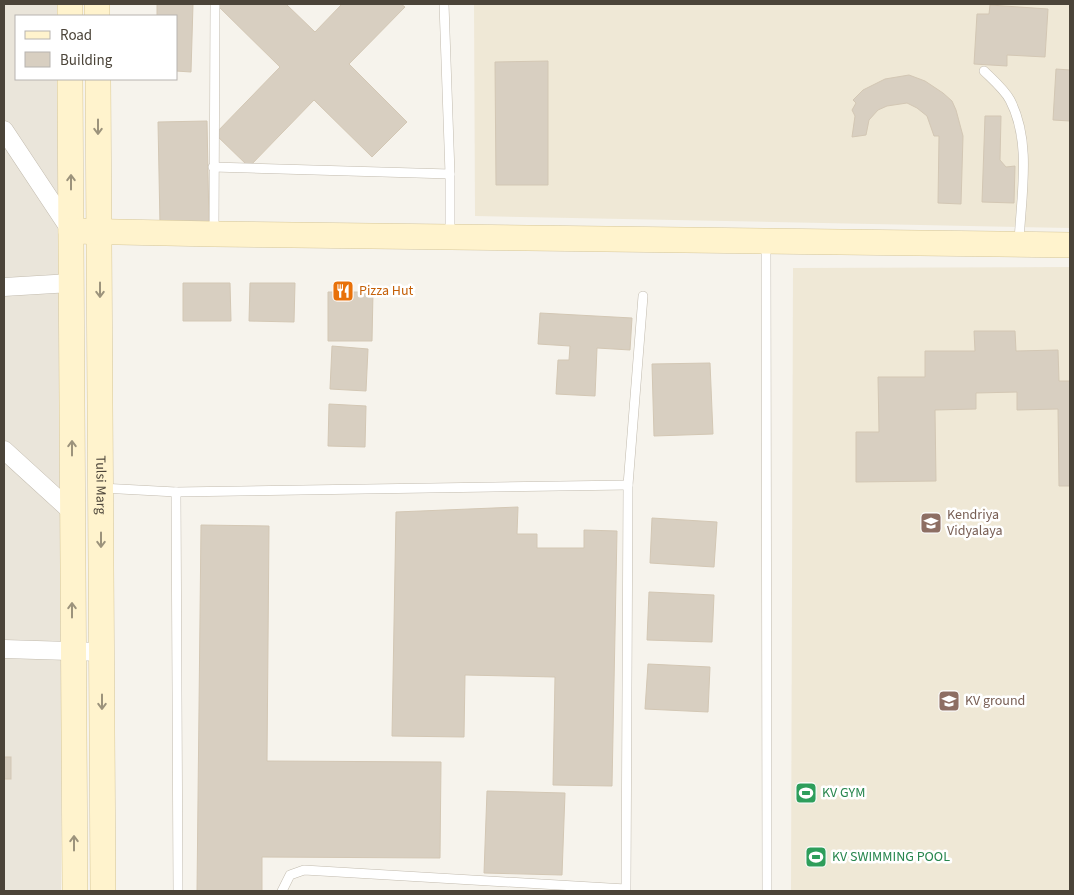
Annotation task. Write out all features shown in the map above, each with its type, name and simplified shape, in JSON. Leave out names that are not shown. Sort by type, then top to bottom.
[{"type":"street","name":"Tulsi Marg","points":[[70,80],[75,891]]},
{"type":"street","name":"Tulsi Marg","points":[[98,80],[103,891]]},
{"type":"street","points":[[4,130],[71,231],[450,238],[1070,245]]},
{"type":"street","points":[[4,287],[71,282]]},
{"type":"street","points":[[4,450],[72,512]]},
{"type":"street","points":[[4,649],[102,652]]},
{"type":"lane","points":[[214,4],[214,234]]},
{"type":"lane","points":[[444,4],[450,174],[450,238]]},
{"type":"lane","points":[[984,70],[1008,98],[1020,123],[1022,155],[1019,244]]},
{"type":"lane","points":[[213,167],[450,174]]},
{"type":"lane","points":[[766,241],[767,891]]},
{"type":"lane","points":[[282,891],[290,876],[304,870],[626,889],[628,485],[643,296]]},
{"type":"lane","points":[[101,488],[176,492],[628,485]]},
{"type":"lane","points":[[176,492],[178,891]]},
{"type":"shaded area","points":[[4,4],[65,4],[65,15],[15,15],[15,80],[65,80],[61,891],[4,891]]},
{"type":"shaded area","points":[[474,4],[1070,4],[1070,228],[475,216]]},
{"type":"shaded area","name":"Kendriya Vidyalaya","points":[[1070,267],[1070,891],[791,891],[793,268]]},
{"type":"building","points":[[157,4],[193,4],[191,72],[178,71],[178,15],[157,15]]},
{"type":"building","points":[[216,4],[286,4],[315,32],[342,4],[401,4],[405,7],[349,64],[407,122],[372,157],[314,100],[249,167],[215,134],[280,67]]},
{"type":"building","points":[[990,5],[1048,9],[1045,57],[1007,55],[1007,66],[974,64],[977,14],[989,14]]},
{"type":"building","points":[[548,61],[548,185],[496,185],[495,62]]},
{"type":"building","points":[[1056,69],[1070,70],[1070,121],[1053,120]]},
{"type":"building","points":[[909,75],[925,81],[943,93],[952,101],[956,110],[963,136],[961,204],[938,203],[939,136],[934,136],[927,116],[917,108],[907,103],[887,106],[878,110],[869,120],[866,135],[852,137],[855,116],[852,110],[856,103],[853,100],[863,90],[885,79]]},
{"type":"building","points":[[985,116],[1001,116],[1000,160],[1006,167],[1015,166],[1014,203],[982,202]]},
{"type":"building","points":[[207,121],[209,224],[160,225],[158,122]]},
{"type":"building","points":[[183,283],[230,283],[231,321],[183,321]]},
{"type":"building","points":[[250,283],[295,283],[294,322],[249,321]]},
{"type":"building","points":[[328,292],[373,292],[372,341],[328,341]]},
{"type":"building","points":[[540,313],[632,318],[630,350],[597,348],[595,396],[556,394],[558,360],[569,360],[570,346],[538,344]]},
{"type":"building","points":[[974,331],[1015,331],[1016,351],[1058,350],[1059,381],[1070,381],[1070,486],[1059,486],[1058,409],[1017,410],[1017,392],[976,393],[976,409],[935,410],[936,481],[856,482],[856,432],[879,432],[878,377],[925,377],[925,351],[975,351]]},
{"type":"building","points":[[332,346],[368,349],[366,391],[330,389]]},
{"type":"building","points":[[710,363],[713,434],[654,436],[652,364]]},
{"type":"building","points":[[329,404],[366,406],[365,447],[328,446]]},
{"type":"building","points":[[518,507],[517,534],[537,534],[537,548],[584,548],[584,530],[617,531],[612,786],[553,785],[555,677],[465,675],[464,737],[392,736],[396,512]]},
{"type":"building","points":[[652,518],[717,522],[714,567],[650,563]]},
{"type":"building","points":[[201,525],[269,526],[267,761],[441,762],[440,858],[262,857],[262,891],[197,891]]},
{"type":"building","points":[[649,592],[714,595],[712,642],[647,640]]},
{"type":"building","points":[[648,664],[710,667],[708,712],[645,709]]},
{"type":"building","points":[[4,757],[11,757],[11,779],[4,779]]},
{"type":"building","points":[[487,791],[565,793],[562,875],[484,873]]},
{"type":"place","name":"Pizza Hut","points":[[343,291]]},
{"type":"place","name":"Kendriya Vidyalaya","points":[[931,523]]},
{"type":"place","name":"KV ground","points":[[949,701]]},
{"type":"place","name":"KV GYM","points":[[806,793]]},
{"type":"place","name":"KV SWIMMING POOL","points":[[816,857]]}]
